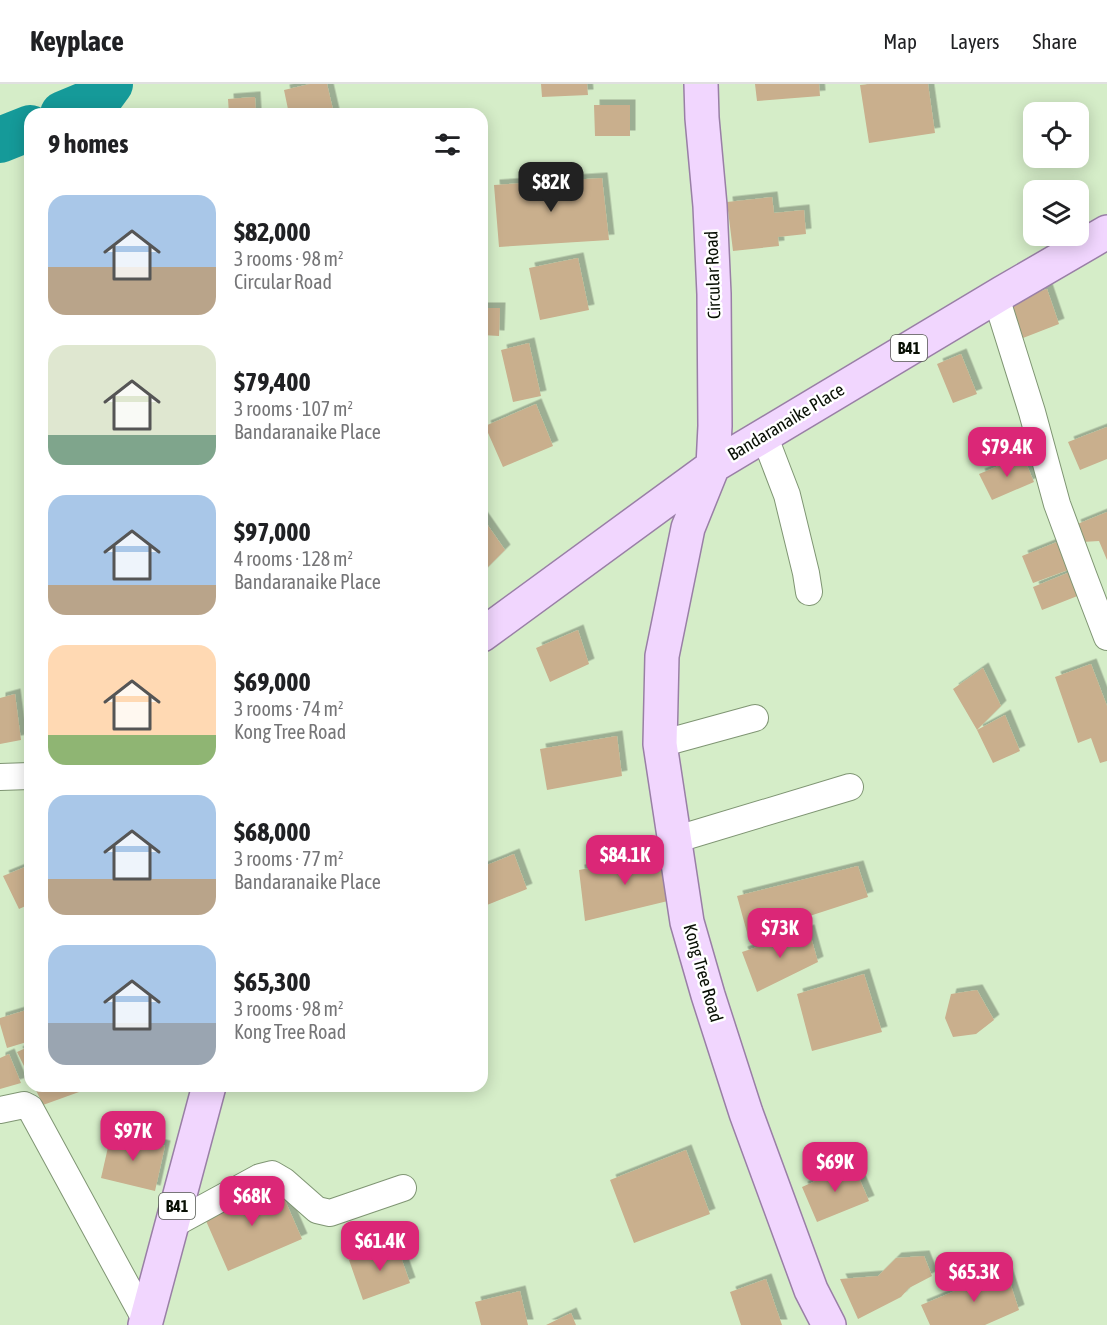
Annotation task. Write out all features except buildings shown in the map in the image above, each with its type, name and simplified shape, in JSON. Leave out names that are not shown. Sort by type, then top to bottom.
[{"type":"main road","name":"Circular Road","points":[[701,84],[714,294],[715,426],[712,466]]},
{"type":"main road","name":"Bandaranaike Place","points":[[488,631],[712,466],[1107,232]]},
{"type":"main road","name":"Kong Tree Road","points":[[712,466],[688,528],[662,656],[660,744],[687,922],[708,995],[746,1113],[811,1290],[829,1325]]},
{"type":"main road","name":"B41","points":[[146,1323],[207,1092]]},
{"type":"street","points":[[996,297],[1058,504],[1107,637]]},
{"type":"street","points":[[764,435],[787,495],[809,592]]},
{"type":"street","points":[[660,744],[755,718]]},
{"type":"street","points":[[0,777],[24,776]]},
{"type":"street","points":[[674,840],[850,787]]},
{"type":"street","points":[[0,1110],[24,1105],[30,1108],[146,1323]]},
{"type":"street","points":[[172,1225],[260,1177],[272,1174],[284,1180],[316,1210],[330,1213],[403,1188]]},
{"type":"waterway","points":[[77,108],[99,99],[110,84]]},
{"type":"waterway","points":[[0,140],[24,130]]}]
